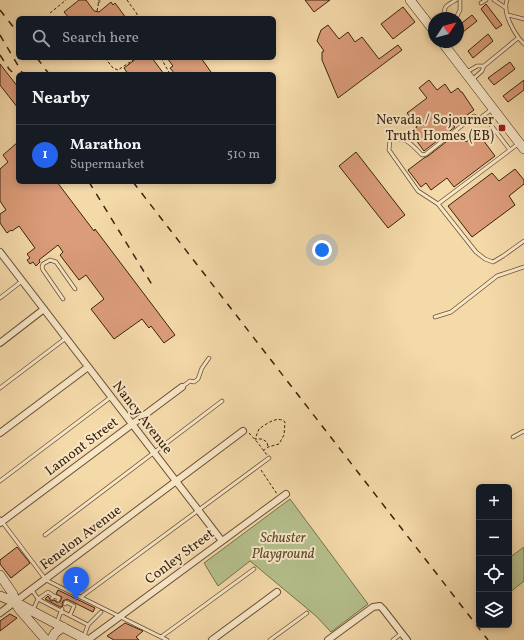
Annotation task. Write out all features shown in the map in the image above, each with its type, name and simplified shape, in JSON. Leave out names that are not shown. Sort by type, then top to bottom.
[{"type":"main road","points":[[410,0],[428,23]]},
{"type":"main road","points":[[447,48],[522,146]]},
{"type":"main road","points":[[0,575],[13,594],[19,609],[46,640]]},
{"type":"main road","points":[[0,596],[15,602],[86,639]]},
{"type":"main road","points":[[51,640],[60,626]]},
{"type":"street","name":"Nancy Avenue","points":[[0,252],[222,541]]},
{"type":"street","points":[[0,343],[44,309]]},
{"type":"street","points":[[0,432],[88,367]]},
{"type":"street","name":"Lamont Street","points":[[1,521],[182,387]]},
{"type":"street","name":"Fenelon Avenue","points":[[0,613],[243,432]]},
{"type":"street","name":"Conley Street","points":[[86,639],[120,616],[286,494]]},
{"type":"street","points":[[212,640],[277,592]]},
{"type":"street","points":[[328,640],[373,607],[378,606],[383,608],[407,640]]},
{"type":"lane","points":[[444,12],[448,5],[456,0]]},
{"type":"lane","points":[[459,12],[460,0]]},
{"type":"lane","points":[[481,3],[486,0]]},
{"type":"lane","points":[[494,0],[506,8]]},
{"type":"lane","points":[[507,0],[506,8],[508,15],[518,38],[524,44]]},
{"type":"lane","points":[[508,15],[524,19]]},
{"type":"lane","points":[[468,76],[482,71],[484,66],[518,38]]},
{"type":"lane","points":[[468,76],[477,66],[484,66]]},
{"type":"lane","points":[[493,108],[479,119],[474,116],[426,154],[422,155],[408,141],[397,138],[390,140],[389,150],[418,191],[438,204],[476,252],[485,260],[493,262],[524,241]]},
{"type":"lane","points":[[484,116],[510,150]]},
{"type":"lane","points":[[438,204],[510,150],[522,146]]},
{"type":"lane","points":[[63,299],[43,270],[43,264],[50,260],[56,262],[75,289]]},
{"type":"lane","points":[[436,317],[451,312],[497,276],[524,267]]},
{"type":"lane","points":[[0,298],[22,281]]},
{"type":"lane","points":[[0,388],[66,338]]},
{"type":"lane","name":"Lamont Street","points":[[182,387],[190,381],[197,381],[202,368],[209,358]]},
{"type":"lane","points":[[0,481],[111,397]]},
{"type":"lane","points":[[45,535],[222,402]]},
{"type":"lane","points":[[513,437],[524,431]]},
{"type":"lane","points":[[81,597],[269,458]]},
{"type":"lane","points":[[1,521],[46,580],[167,640]]},
{"type":"lane","points":[[161,637],[254,568]]},
{"type":"lane","points":[[32,590],[38,599],[55,606],[88,624]]},
{"type":"lane","points":[[32,611],[38,599],[48,592],[53,597],[59,599]]},
{"type":"lane","points":[[65,602],[74,606],[70,615]]},
{"type":"lane","points":[[60,626],[62,610]]},
{"type":"lane","points":[[86,639],[88,624],[101,612]]},
{"type":"lane","points":[[270,640],[307,613]]},
{"type":"lane","points":[[393,640],[402,633]]},
{"type":"path","points":[[50,13],[66,0]]},
{"type":"path","points":[[96,11],[98,0]]},
{"type":"path","points":[[98,3],[102,0]]},
{"type":"path","points":[[127,0],[138,15]]},
{"type":"path","points":[[107,60],[113,68],[118,70],[133,60]]},
{"type":"path","points":[[162,60],[169,72]]},
{"type":"path","points":[[255,439],[259,429],[263,425],[276,420],[283,420],[285,422],[284,435],[279,444],[268,447],[263,451]]},
{"type":"path","points":[[243,432],[249,433],[269,458]]},
{"type":"path","points":[[255,439],[264,439],[267,442],[268,447]]},
{"type":"path","points":[[258,467],[277,494],[275,496],[278,499]]},
{"type":"green space","name":"Schuster Playground","points":[[290,499],[368,604],[331,632],[316,616],[250,561],[218,586],[204,563]]},
{"type":"green space","points":[[524,547],[524,581],[512,591],[512,556]]},
{"type":"building","points":[[79,0],[86,0],[94,11],[99,12],[111,2],[113,5],[115,3],[125,16],[67,16],[64,12]]},
{"type":"building","points":[[305,0],[330,0],[314,12]]},
{"type":"building","points":[[486,4],[502,25],[496,29],[481,9]]},
{"type":"building","points":[[403,7],[415,22],[393,39],[381,24]]},
{"type":"building","points":[[472,15],[477,21],[464,31],[464,21]]},
{"type":"building","points":[[328,25],[339,39],[348,32],[355,42],[362,37],[379,59],[398,45],[402,50],[338,98],[322,60],[322,52],[324,51],[317,41],[321,30]]},
{"type":"building","points":[[488,34],[493,41],[473,58],[468,51]]},
{"type":"building","points":[[134,60],[154,60],[162,72],[127,72],[124,68]]},
{"type":"building","points":[[168,60],[202,60],[211,72],[173,72],[170,68],[173,66]]},
{"type":"building","points":[[510,62],[515,69],[494,85],[488,78]]},
{"type":"building","points":[[0,64],[16,84],[16,105],[0,85]]},
{"type":"building","points":[[429,80],[437,90],[445,84],[451,93],[458,88],[474,110],[453,125],[455,127],[424,151],[410,132],[417,127],[407,113],[427,98],[419,88]]},
{"type":"building","points":[[524,80],[524,90],[508,102],[503,96]]},
{"type":"building","points":[[483,129],[488,136],[483,140],[495,156],[454,187],[447,178],[431,190],[426,183],[421,187],[408,170],[459,132],[466,142]]},
{"type":"building","points":[[16,144],[16,184],[59,184],[94,231],[95,229],[175,335],[164,343],[151,326],[149,328],[142,319],[114,339],[91,309],[104,299],[86,275],[79,280],[60,255],[63,252],[58,245],[39,260],[40,262],[36,266],[33,262],[30,264],[27,260],[30,258],[27,254],[35,248],[19,226],[7,233],[0,223],[0,214],[6,210],[0,201],[0,169],[8,162],[3,155]]},
{"type":"building","points":[[356,152],[405,215],[388,228],[339,166]]},
{"type":"building","points":[[515,169],[524,180],[524,184],[509,196],[515,205],[472,237],[448,206],[492,173],[499,181]]},
{"type":"building","points":[[17,547],[30,563],[11,578],[0,564],[0,560]]},
{"type":"building","points":[[58,590],[95,608],[93,612],[67,599],[63,601],[63,606],[60,607],[45,599],[48,596],[51,601],[55,600],[56,602],[60,602],[62,597],[56,594]]},
{"type":"building","points":[[10,614],[17,618],[0,631],[0,621]]},
{"type":"building","points":[[125,623],[143,631],[136,637],[139,640],[114,640],[107,636]]},
{"type":"railway","points":[[0,10],[16,30]]},
{"type":"railway","points":[[0,35],[22,72]]},
{"type":"railway","points":[[0,55],[9,69],[16,76]]},
{"type":"railway","points":[[38,60],[48,72]]},
{"type":"railway","points":[[90,184],[154,288]]},
{"type":"railway","points":[[135,184],[488,640]]},
{"type":"place","name":"Nevada / Sojourner Truth Homes (EB)","points":[[502,128]]},
{"type":"place","name":"Marathon","points":[[76,600]]}]
